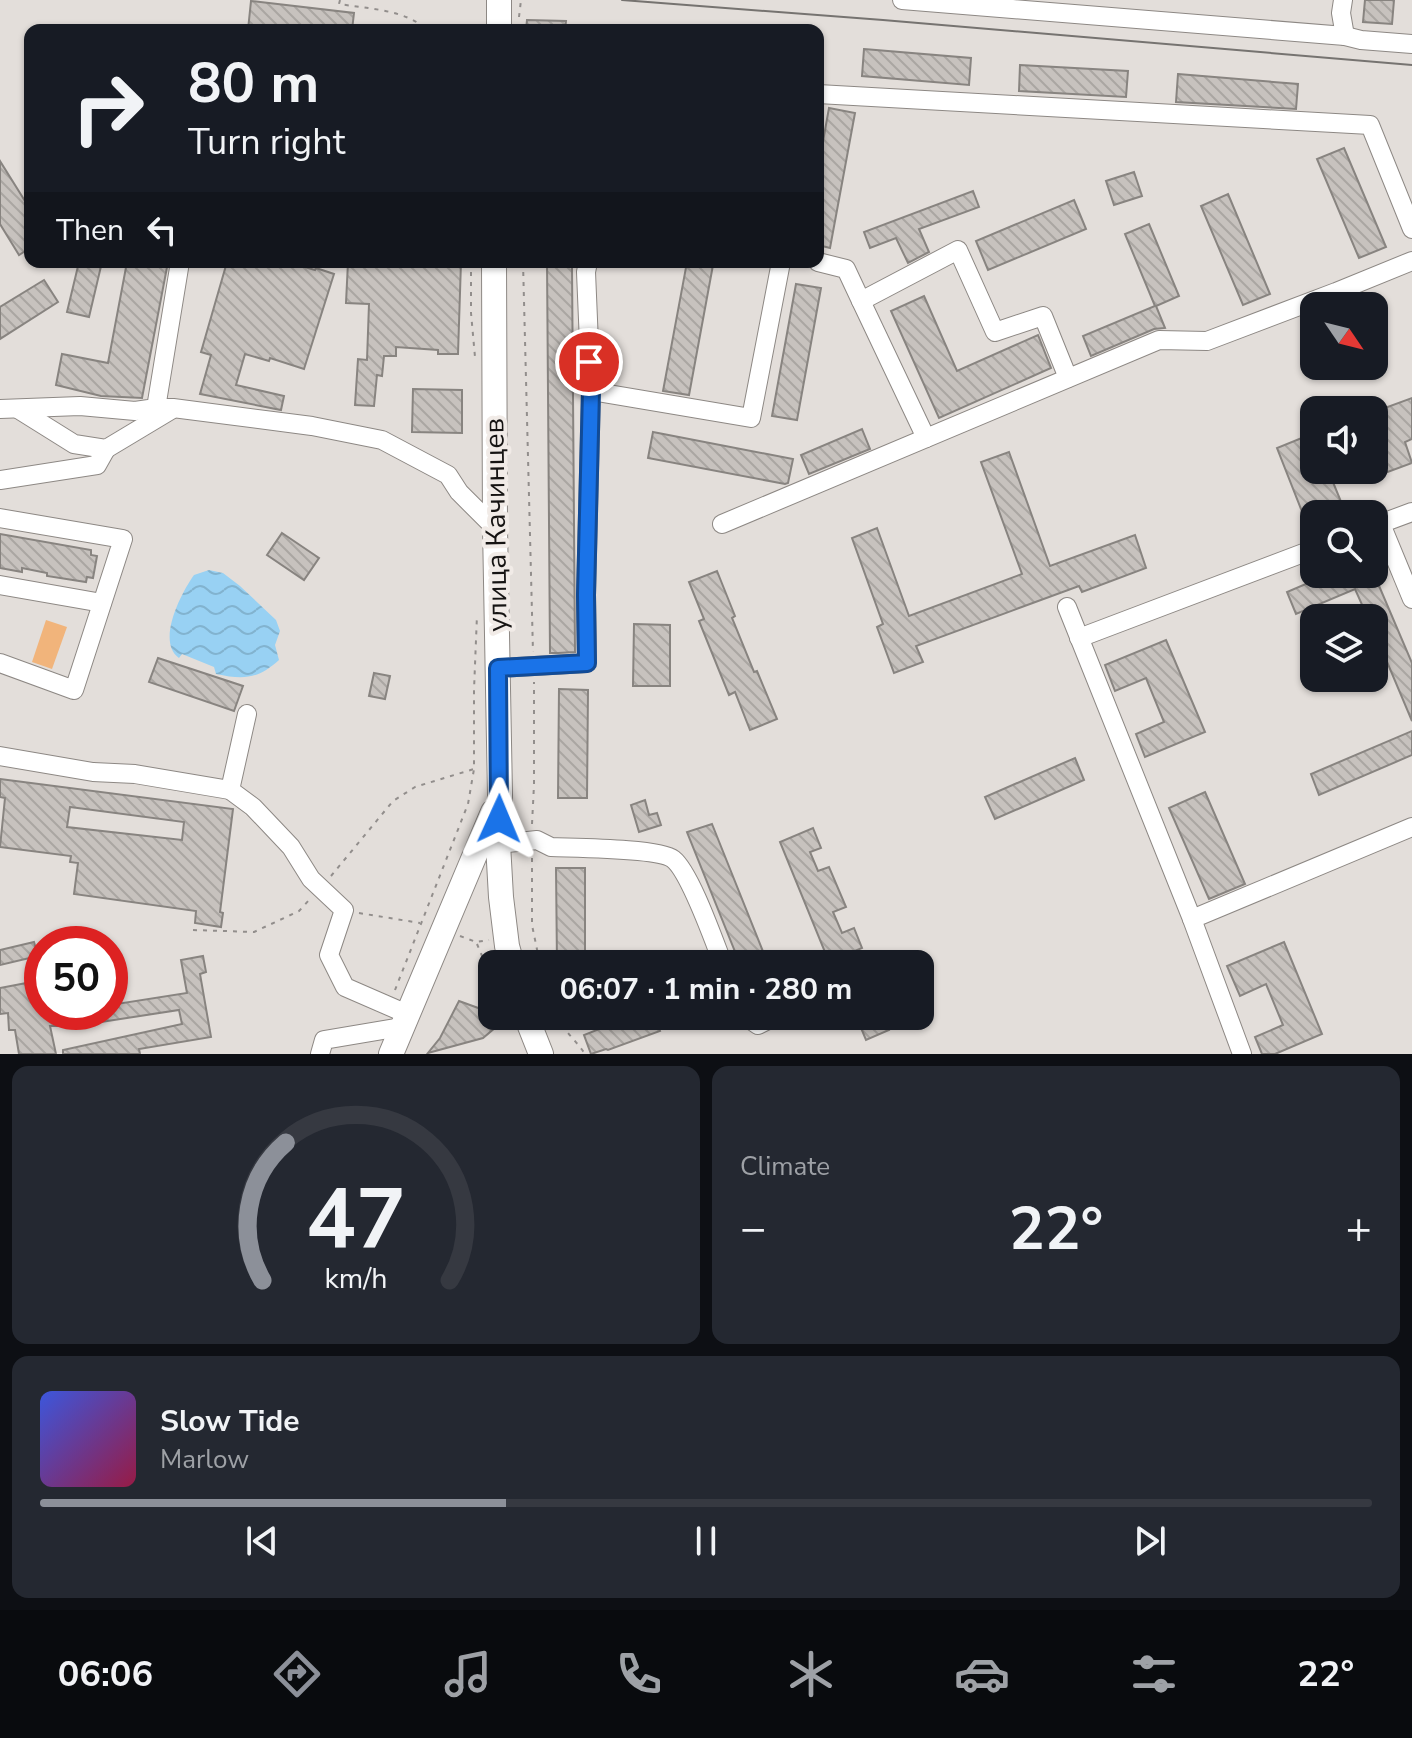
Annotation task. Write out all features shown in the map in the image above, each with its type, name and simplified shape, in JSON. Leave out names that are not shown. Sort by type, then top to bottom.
[{"type":"main road","points":[[499,0],[499,24]]},
{"type":"main road","name":"улица Качинцев","points":[[391,1054],[399,1015],[500,795],[494,268]]},
{"type":"main road","points":[[500,795],[498,844],[508,950]]},
{"type":"main road","points":[[532,1030],[541,1054]]},
{"type":"street","points":[[902,0],[1412,44]]},
{"type":"street","points":[[1343,0],[1341,13],[1345,36]]},
{"type":"street","points":[[824,94],[1370,125],[1412,229]]},
{"type":"street","points":[[861,301],[958,250],[995,332],[1043,316],[1068,378]]},
{"type":"street","points":[[722,524],[1159,340],[1207,341],[1412,261]]},
{"type":"street","points":[[824,264],[846,269],[926,438]]},
{"type":"street","points":[[0,480],[97,465],[106,449],[165,408],[179,268]]},
{"type":"street","points":[[498,668],[587,663],[591,391],[587,268]]},
{"type":"street","points":[[591,391],[751,418],[780,268]]},
{"type":"street","points":[[9,409],[80,406],[135,411],[165,408],[312,426],[382,440],[448,475],[459,492],[495,528]]},
{"type":"street","points":[[9,409],[74,444],[106,449]]},
{"type":"street","points":[[1388,521],[1412,512]]},
{"type":"street","points":[[0,518],[123,539],[74,690],[0,663]]},
{"type":"street","points":[[1388,548],[1412,599]]},
{"type":"street","points":[[1079,638],[1300,554]]},
{"type":"street","points":[[0,585],[102,603]]},
{"type":"street","points":[[1067,607],[1192,919],[1242,1054]]},
{"type":"street","points":[[230,790],[247,714]]},
{"type":"street","points":[[0,756],[230,790],[253,807],[291,847],[311,879],[344,910],[329,955],[345,987],[399,1015]]},
{"type":"street","points":[[1192,919],[1412,827]]},
{"type":"street","points":[[498,844],[537,840],[551,847],[654,852],[672,858],[685,874],[717,950]]},
{"type":"street","points":[[320,1054],[324,1040],[399,1015]]},
{"type":"path","points":[[340,0],[339,4],[379,10],[421,24]]},
{"type":"path","points":[[519,15],[521,0]]},
{"type":"path","points":[[471,268],[475,366]]},
{"type":"path","points":[[523,268],[534,665],[532,925],[537,950]]},
{"type":"path","points":[[399,1015],[421,923],[468,804],[474,769],[477,612]]},
{"type":"path","points":[[193,930],[254,932],[299,911],[393,801],[415,787],[474,769]]},
{"type":"path","points":[[344,910],[421,923]]},
{"type":"path","points":[[476,942],[479,950]]},
{"type":"path","points":[[565,1030],[585,1054]]},
{"type":"shaded area","points":[[46,620],[67,627],[52,669],[32,662]]},
{"type":"water","points":[[209,570],[223,573],[276,620],[280,631],[275,645],[279,660],[264,671],[243,677],[216,674],[214,667],[182,654],[179,658],[173,651],[170,629],[177,605],[194,575]]},
{"type":"building","points":[[1365,0],[1394,0],[1392,24],[1363,22]]},
{"type":"building","points":[[251,1],[354,13],[353,24],[249,24]]},
{"type":"building","points":[[527,20],[566,21],[566,24],[527,24]]},
{"type":"building","points":[[864,49],[971,58],[969,85],[862,76]]},
{"type":"building","points":[[1020,65],[1128,71],[1126,97],[1019,91]]},
{"type":"building","points":[[1178,74],[1298,84],[1296,109],[1176,102]]},
{"type":"building","points":[[829,108],[855,113],[830,248],[824,246],[824,136]]},
{"type":"building","points":[[1344,148],[1386,247],[1359,258],[1317,159]]},
{"type":"building","points":[[0,161],[24,199],[24,252],[19,255],[0,224]]},
{"type":"building","points":[[1134,172],[1142,196],[1114,205],[1106,181]]},
{"type":"building","points":[[973,191],[979,207],[919,229],[929,252],[908,263],[896,238],[870,248],[864,232]]},
{"type":"building","points":[[1228,194],[1270,294],[1243,305],[1201,206]]},
{"type":"building","points":[[1074,200],[1086,229],[988,270],[976,241]]},
{"type":"building","points":[[1149,224],[1179,296],[1156,306],[1165,328],[1154,329],[1091,356],[1083,336],[1155,306],[1125,234]]},
{"type":"building","points":[[78,268],[101,268],[89,317],[67,312]]},
{"type":"building","points":[[126,268],[167,268],[142,398],[101,396],[56,385],[62,354],[108,363]]},
{"type":"building","points":[[225,268],[316,268],[334,274],[304,369],[245,354],[236,385],[284,396],[281,410],[200,394],[211,355],[201,352]]},
{"type":"building","points":[[348,268],[461,268],[458,354],[396,347],[396,356],[384,356],[382,376],[377,375],[374,406],[355,405],[358,359],[367,360],[369,304],[346,303]]},
{"type":"building","points":[[547,268],[572,268],[575,652],[550,653]]},
{"type":"building","points":[[686,268],[712,268],[689,395],[663,391]]},
{"type":"building","points":[[44,280],[58,302],[0,339],[0,307]]},
{"type":"building","points":[[796,284],[821,288],[797,420],[772,416]]},
{"type":"building","points":[[924,296],[957,371],[1038,335],[1051,368],[939,418],[891,311]]},
{"type":"building","points":[[413,389],[462,390],[462,433],[412,432]]},
{"type":"building","points":[[1412,398],[1412,439],[1405,442],[1412,463],[1388,472],[1388,407]]},
{"type":"building","points":[[862,429],[870,449],[809,474],[801,455]]},
{"type":"building","points":[[653,432],[793,459],[788,483],[648,458]]},
{"type":"building","points":[[1300,439],[1300,484],[1334,484],[1340,500],[1300,500],[1300,506],[1277,448]]},
{"type":"building","points":[[1009,452],[1050,566],[1135,535],[1146,568],[1082,592],[1079,586],[916,646],[923,662],[894,673],[877,627],[883,624],[852,538],[877,528],[909,616],[1022,574],[981,462]]},
{"type":"building","points":[[282,533],[319,558],[304,580],[267,555]]},
{"type":"building","points":[[0,534],[91,550],[91,555],[97,556],[93,578],[87,577],[86,582],[47,576],[47,573],[22,568],[22,572],[0,568]]},
{"type":"building","points":[[717,571],[735,616],[732,618],[777,719],[750,730],[735,692],[729,695],[699,621],[704,619],[689,582]]},
{"type":"building","points":[[1300,586],[1380,588],[1387,604],[1362,604],[1355,589],[1320,604],[1300,604],[1300,612],[1296,614],[1287,592]]},
{"type":"building","points":[[1388,607],[1412,663],[1412,721],[1388,664]]},
{"type":"building","points":[[634,624],[670,625],[670,686],[633,686]]},
{"type":"building","points":[[1166,640],[1205,732],[1145,757],[1136,734],[1164,722],[1146,678],[1115,691],[1105,665]]},
{"type":"building","points":[[158,658],[243,686],[234,711],[149,682]]},
{"type":"building","points":[[374,673],[390,676],[385,699],[369,696]]},
{"type":"building","points":[[559,689],[588,690],[587,798],[558,798]]},
{"type":"building","points":[[1412,731],[1412,755],[1319,795],[1311,774]]},
{"type":"building","points":[[1075,758],[1084,780],[995,819],[985,797]]},
{"type":"building","points":[[0,779],[233,809],[220,912],[223,913],[221,927],[195,923],[196,911],[74,894],[78,863],[70,862],[71,856],[0,847],[5,798],[0,797]],"holes":[[[70,807],[184,822],[182,840],[67,827]]]},
{"type":"building","points":[[1205,792],[1245,884],[1209,899],[1169,808]]},
{"type":"building","points":[[645,800],[649,815],[657,813],[661,825],[639,832],[631,805]]},
{"type":"building","points":[[712,824],[762,950],[734,950],[687,832]]},
{"type":"building","points":[[813,828],[821,848],[810,852],[818,871],[829,867],[846,907],[833,912],[842,933],[854,928],[862,948],[824,950],[780,842]]},
{"type":"building","points":[[556,868],[585,868],[585,950],[557,950]]},
{"type":"building","points":[[1284,942],[1322,1034],[1275,1054],[1262,1054],[1255,1037],[1283,1025],[1266,984],[1240,996],[1227,966]]},
{"type":"building","points":[[24,944],[24,959],[0,965],[0,950]]},
{"type":"building","points":[[203,956],[206,972],[200,974],[211,1037],[139,1049],[140,1054],[63,1054],[63,1050],[182,1024],[179,1010],[128,1018],[128,1002],[187,993],[181,960]]},
{"type":"building","points":[[24,983],[24,1030],[51,1030],[56,1054],[19,1054],[15,1030],[9,1030],[8,1013],[0,1014],[0,988]]},
{"type":"building","points":[[459,1001],[478,1008],[478,1030],[492,1030],[483,1038],[428,1053],[440,1038]]},
{"type":"building","points":[[597,1030],[660,1031],[591,1054],[584,1035]]},
{"type":"building","points":[[862,1030],[889,1030],[866,1040]]},
{"type":"tram line","points":[[622,0],[1412,65]]},
{"type":"route","points":[[499,819],[498,668],[587,663],[589,362]]}]
